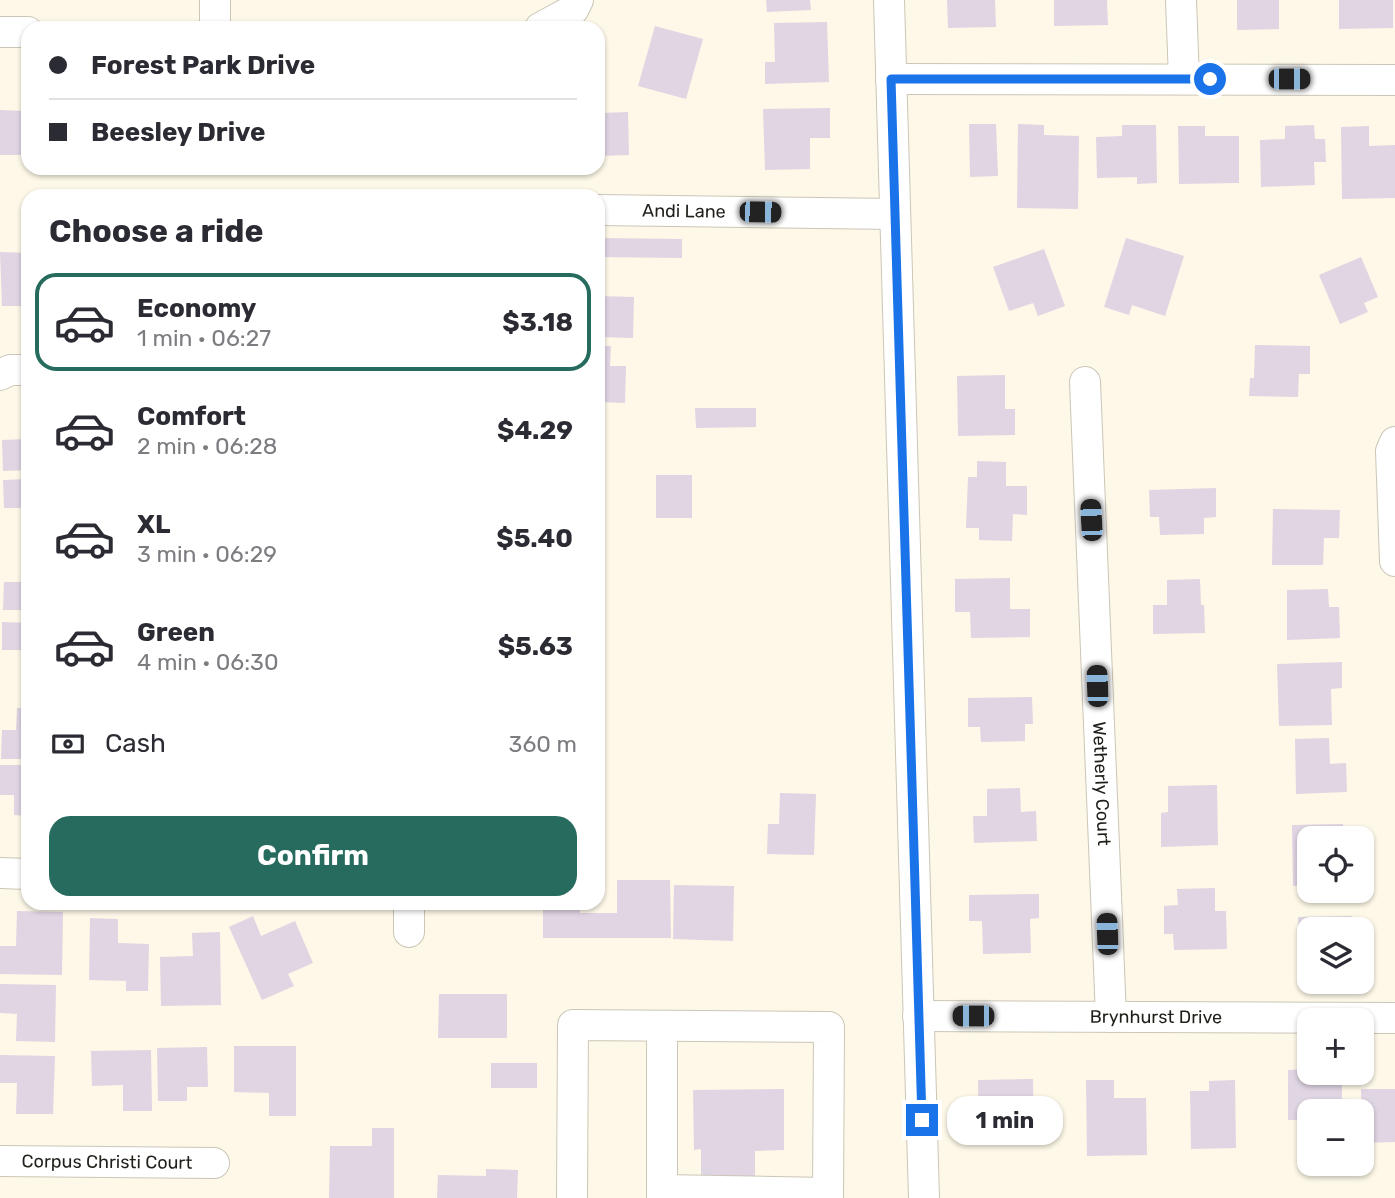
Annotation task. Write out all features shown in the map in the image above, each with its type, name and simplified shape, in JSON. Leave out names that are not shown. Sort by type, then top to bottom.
[{"type":"street","points":[[215,0],[215,21]]},
{"type":"street","points":[[889,0],[924,1198]]},
{"type":"street","points":[[1181,0],[1184,79]]},
{"type":"street","points":[[551,21],[575,5]]},
{"type":"street","points":[[0,32],[21,32]]},
{"type":"street","points":[[891,79],[1395,80]]},
{"type":"street","name":"Andi Lane","points":[[605,210],[895,214]]},
{"type":"street","points":[[0,375],[10,370],[21,370]]},
{"type":"street","name":"Wetherly Court","points":[[1085,382],[1111,1017]]},
{"type":"street","points":[[1395,442],[1391,451],[1395,561]]},
{"type":"street","points":[[0,873],[21,874]]},
{"type":"street","points":[[409,910],[409,932]]},
{"type":"street","name":"Brynhurst Drive","points":[[918,1016],[1395,1018]]},
{"type":"street","points":[[572,1198],[573,1025],[830,1027],[828,1196],[662,1194],[662,1026]]},
{"type":"street","name":"Corpus Christi Court","points":[[0,1161],[215,1163]]},
{"type":"building","points":[[766,0],[810,0],[811,10],[767,12]]},
{"type":"building","points":[[947,0],[995,0],[996,27],[948,28]]},
{"type":"building","points":[[1054,0],[1107,0],[1108,25],[1054,26]]},
{"type":"building","points":[[1237,0],[1279,0],[1279,29],[1237,30]]},
{"type":"building","points":[[1339,0],[1393,0],[1393,28],[1339,29]]},
{"type":"building","points":[[827,22],[829,82],[765,84],[765,62],[775,62],[774,23]]},
{"type":"building","points":[[655,26],[703,39],[686,99],[638,86]]},
{"type":"building","points":[[830,108],[830,138],[810,138],[810,169],[765,170],[763,109]]},
{"type":"building","points":[[0,110],[21,111],[21,155],[0,155]]},
{"type":"building","points":[[628,112],[629,155],[605,156],[605,113]]},
{"type":"building","points":[[969,124],[996,124],[998,176],[970,177]]},
{"type":"building","points":[[1018,124],[1044,125],[1044,135],[1079,136],[1078,209],[1017,208]]},
{"type":"building","points":[[1122,125],[1156,125],[1157,183],[1137,184],[1137,177],[1097,178],[1096,137],[1122,136]]},
{"type":"building","points":[[1314,125],[1315,139],[1325,139],[1326,162],[1314,162],[1315,185],[1261,187],[1260,140],[1285,139],[1285,126]]},
{"type":"building","points":[[1178,126],[1205,126],[1205,136],[1239,136],[1239,183],[1179,184]]},
{"type":"building","points":[[1369,126],[1369,146],[1395,145],[1395,198],[1342,199],[1341,127]]},
{"type":"building","points":[[605,238],[682,239],[682,258],[605,257]]},
{"type":"building","points":[[1126,238],[1184,256],[1165,316],[1132,305],[1129,315],[1104,307]]},
{"type":"building","points":[[1044,249],[1065,306],[1038,316],[1033,303],[1009,311],[993,267]]},
{"type":"building","points":[[0,252],[21,253],[21,306],[2,306]]},
{"type":"building","points":[[1361,257],[1378,297],[1364,303],[1368,312],[1340,324],[1319,275]]},
{"type":"building","points":[[605,296],[634,297],[633,338],[605,337]]},
{"type":"building","points":[[1255,345],[1310,346],[1310,374],[1299,374],[1298,397],[1249,396],[1250,378],[1254,378]]},
{"type":"building","points":[[605,346],[611,346],[610,366],[626,366],[625,403],[605,402]]},
{"type":"building","points":[[1005,375],[1005,409],[1015,409],[1015,435],[958,436],[957,376]]},
{"type":"building","points":[[695,408],[756,408],[756,427],[696,428]]},
{"type":"building","points":[[21,439],[21,470],[3,471],[2,440]]},
{"type":"building","points":[[977,461],[1006,462],[1006,486],[1027,486],[1027,515],[1013,514],[1012,541],[979,540],[979,528],[966,528],[968,477],[977,477]]},
{"type":"building","points":[[656,475],[692,475],[692,518],[656,518]]},
{"type":"building","points":[[21,479],[21,508],[4,508],[3,480]]},
{"type":"building","points":[[1216,488],[1216,517],[1204,518],[1204,534],[1160,535],[1159,517],[1150,517],[1149,490]]},
{"type":"building","points":[[1273,509],[1340,510],[1339,538],[1324,538],[1323,565],[1272,565]]},
{"type":"building","points":[[1010,578],[1010,609],[1030,609],[1030,637],[971,638],[970,612],[955,612],[955,579]]},
{"type":"building","points":[[1200,579],[1205,633],[1153,634],[1153,605],[1167,605],[1167,580]]},
{"type":"building","points":[[4,582],[21,582],[21,610],[3,610]]},
{"type":"building","points":[[1328,589],[1329,607],[1339,607],[1340,638],[1287,640],[1287,590]]},
{"type":"building","points":[[2,622],[21,623],[21,650],[2,650]]},
{"type":"building","points":[[1342,662],[1342,688],[1331,689],[1332,725],[1279,726],[1277,664]]},
{"type":"building","points":[[1032,697],[1033,724],[1025,724],[1025,741],[981,742],[980,727],[968,727],[968,698]]},
{"type":"building","points":[[17,708],[21,708],[21,759],[1,759],[2,730],[16,730]]},
{"type":"building","points":[[1329,738],[1330,764],[1346,763],[1347,792],[1296,794],[1295,739]]},
{"type":"building","points":[[0,765],[21,765],[21,816],[14,815],[14,795],[0,795]]},
{"type":"building","points":[[1217,785],[1218,845],[1161,847],[1161,813],[1168,812],[1168,786]]},
{"type":"building","points":[[1020,788],[1021,812],[1036,811],[1037,841],[974,843],[973,816],[987,816],[987,789]]},
{"type":"building","points":[[780,793],[816,794],[814,855],[767,854],[768,824],[779,824]]},
{"type":"building","points":[[1292,825],[1343,826],[1297,826],[1297,886],[1293,886]]},
{"type":"building","points":[[617,880],[670,880],[671,938],[543,938],[543,910],[617,913]]},
{"type":"building","points":[[674,885],[734,886],[733,941],[673,939]]},
{"type":"building","points":[[1215,888],[1215,911],[1226,911],[1227,949],[1174,950],[1173,934],[1164,934],[1164,906],[1178,905],[1177,889]]},
{"type":"building","points":[[1039,894],[1039,918],[1030,919],[1031,953],[983,954],[982,921],[969,921],[969,895]]},
{"type":"building","points":[[17,911],[63,912],[62,975],[0,974],[0,946],[16,946]]},
{"type":"building","points":[[253,916],[261,936],[295,921],[313,963],[288,974],[294,986],[262,1000],[229,927]]},
{"type":"building","points":[[90,918],[118,919],[118,943],[149,944],[148,991],[126,991],[126,981],[89,980]]},
{"type":"building","points":[[220,932],[221,1005],[161,1006],[160,957],[193,956],[192,933]]},
{"type":"building","points":[[0,984],[56,985],[55,1042],[16,1041],[17,1014],[0,1013]]},
{"type":"building","points":[[439,994],[507,994],[507,1038],[438,1038]]},
{"type":"building","points":[[234,1046],[296,1046],[296,1116],[269,1116],[269,1093],[234,1092]]},
{"type":"building","points":[[207,1047],[208,1087],[187,1087],[187,1101],[158,1101],[157,1048]]},
{"type":"building","points":[[151,1050],[152,1111],[123,1111],[123,1085],[92,1086],[91,1051]]},
{"type":"building","points":[[0,1055],[55,1056],[53,1114],[16,1114],[17,1083],[0,1083]]},
{"type":"building","points":[[491,1063],[537,1063],[537,1088],[491,1088]]},
{"type":"building","points":[[1288,1070],[1297,1070],[1297,1085],[1342,1085],[1342,1099],[1297,1099],[1297,1120],[1288,1120]]},
{"type":"building","points":[[1033,1079],[1034,1144],[979,1145],[978,1080]]},
{"type":"building","points":[[1086,1080],[1114,1080],[1114,1098],[1146,1098],[1147,1155],[1087,1156]]},
{"type":"building","points":[[1235,1080],[1236,1148],[1191,1149],[1190,1091],[1209,1091],[1209,1081]]},
{"type":"building","points":[[784,1089],[784,1150],[755,1151],[755,1182],[701,1180],[701,1149],[694,1150],[693,1090]]},
{"type":"building","points":[[1361,1089],[1395,1089],[1395,1142],[1374,1143],[1374,1099],[1361,1099]]},
{"type":"building","points":[[372,1128],[394,1128],[394,1198],[329,1198],[330,1146],[372,1146]]},
{"type":"building","points":[[486,1169],[518,1170],[517,1198],[437,1198],[438,1175],[486,1176]]},
{"type":"route","points":[[922,1120],[891,79],[1210,79]]}]
